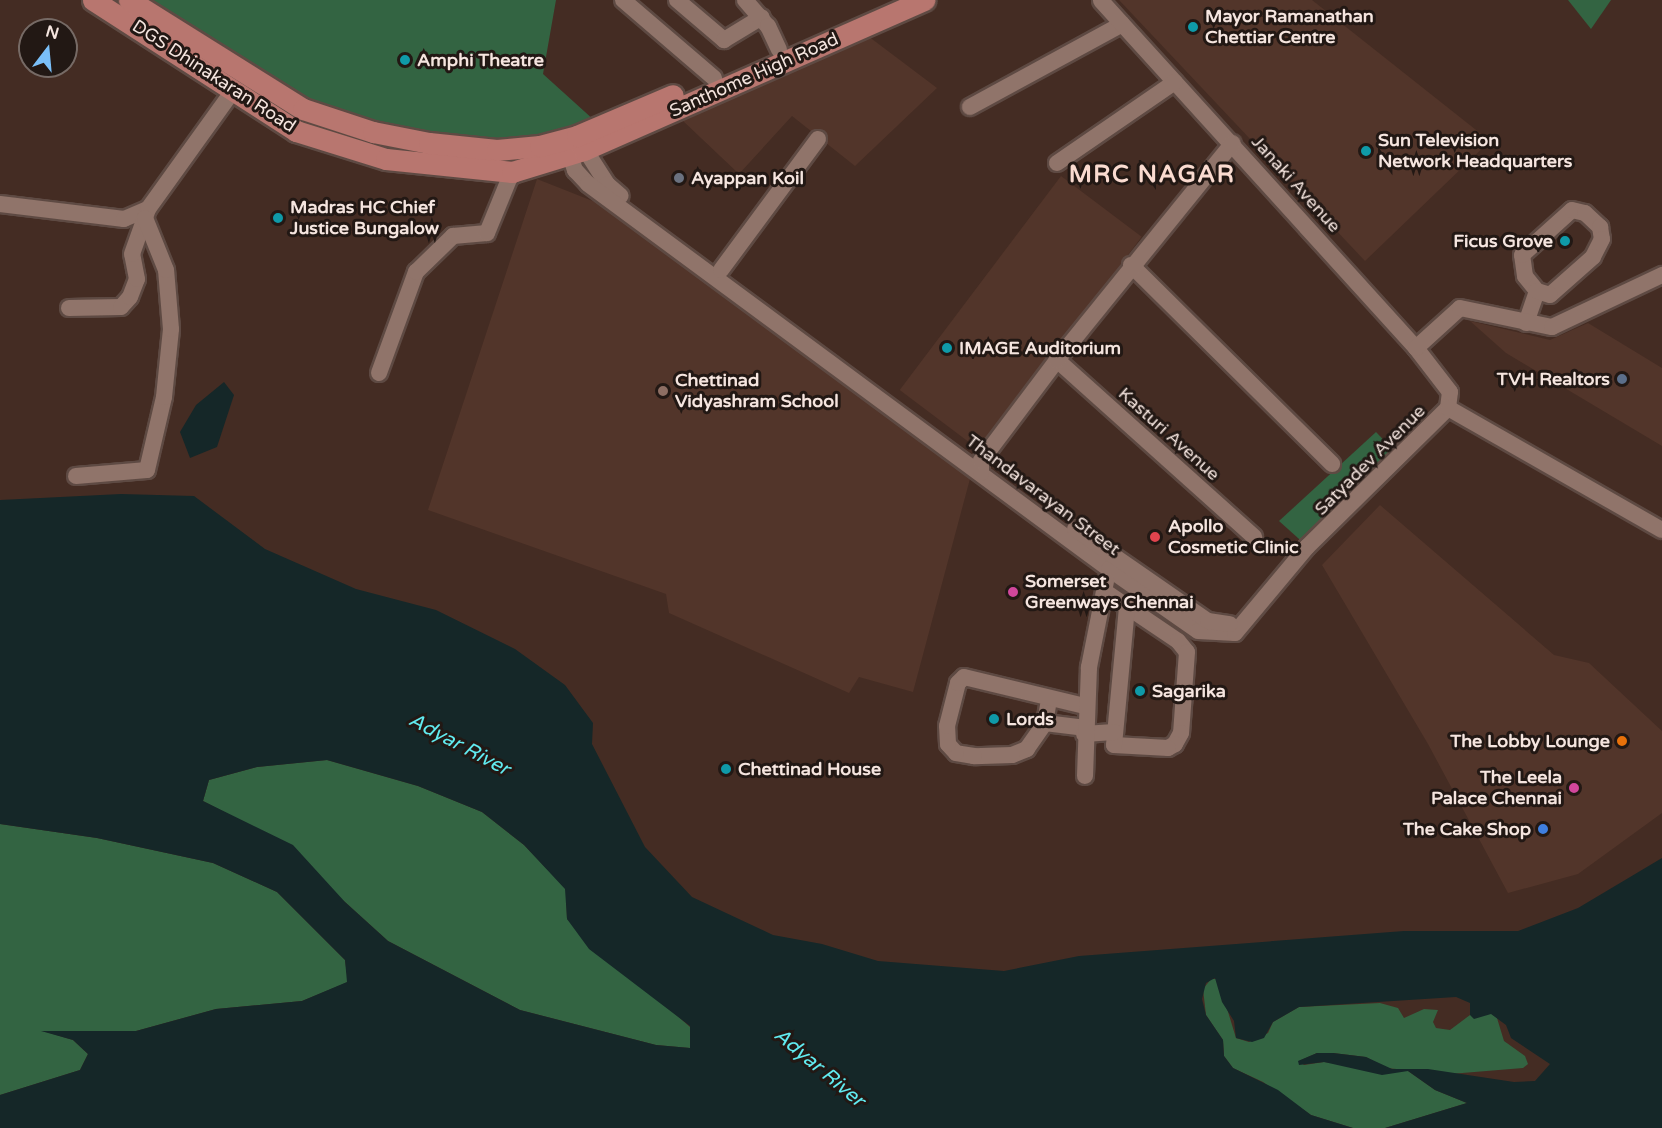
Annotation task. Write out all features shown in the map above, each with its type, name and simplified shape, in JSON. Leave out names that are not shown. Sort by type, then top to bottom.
[{"type":"main road","name":"DGS Dhinakaran Road","points":[[93,0],[232,92],[296,131],[349,149],[446,168],[512,172],[574,145]]},
{"type":"main road","name":"DGS Dhinakaran Road","points":[[129,0],[303,109],[373,132],[429,143],[497,150],[574,145]]},
{"type":"main road","name":"Santhome High Road","points":[[574,145],[714,78],[892,0]]},
{"type":"main road","name":"Santhome High Road","points":[[574,145],[924,0]]},
{"type":"street","points":[[623,0],[714,78]]},
{"type":"street","points":[[677,0],[724,40],[762,17]]},
{"type":"street","points":[[746,0],[762,17],[778,51]]},
{"type":"street","name":"Janaki Avenue","points":[[1101,0],[1233,143],[1448,385],[1450,404]]},
{"type":"street","points":[[970,107],[1122,24]]},
{"type":"street","points":[[1057,163],[1175,82]]},
{"type":"street","points":[[69,308],[121,307],[130,297],[137,279],[132,254],[147,214],[232,92]]},
{"type":"street","points":[[721,270],[818,138]]},
{"type":"street","points":[[981,467],[1057,360],[1131,265],[1233,143]]},
{"type":"street","name":"Thandavarayan Street","points":[[574,145],[607,184],[822,350]]},
{"type":"street","name":"Thandavarayan Street","points":[[574,145],[575,170],[588,184],[822,350],[1112,564],[1198,631]]},
{"type":"street","points":[[379,373],[416,272],[453,236],[487,232],[512,172]]},
{"type":"street","points":[[0,204],[124,219],[147,214]]},
{"type":"street","points":[[1572,210],[1585,213],[1600,227],[1602,239],[1593,257],[1550,296],[1537,291],[1525,276],[1522,255],[1572,210]]},
{"type":"street","points":[[76,476],[147,470],[164,397],[171,329],[166,270],[147,214]]},
{"type":"street","points":[[1131,265],[1332,464]]},
{"type":"street","points":[[1416,348],[1460,308],[1526,323],[1563,324],[1662,275]]},
{"type":"street","points":[[1526,323],[1537,291]]},
{"type":"street","name":"Kasturi Avenue","points":[[1057,360],[1254,537]]},
{"type":"street","points":[[1450,404],[1662,530]]},
{"type":"street","name":"Satyadev Avenue","points":[[1240,624],[1307,548],[1450,404]]},
{"type":"street","points":[[1085,776],[1085,706],[1104,591],[1112,564]]},
{"type":"street","name":"Thandavarayan Street","points":[[1112,564],[1208,621],[1240,624]]},
{"type":"street","points":[[1104,591],[1178,640],[1187,652]]},
{"type":"street","points":[[1127,608],[1114,732],[1116,748],[1168,748],[1175,744],[1180,733],[1187,652],[1198,631],[1235,633],[1240,624]]},
{"type":"street","points":[[1049,700],[1045,723],[1027,750],[1012,755],[974,756],[956,753],[948,744],[947,726],[958,683],[964,677],[1049,700],[1085,706]]},
{"type":"street","points":[[1045,723],[1084,731],[1114,732]]},
{"type":"shaded area","points":[[1119,0],[1312,0],[1490,141],[1365,261]]},
{"type":"shaded area","points":[[864,33],[937,88],[855,166],[792,116],[739,174],[682,120]]},
{"type":"shaded area","points":[[1061,176],[1142,237],[980,451],[900,390]]},
{"type":"shaded area","name":"Chettinad Vidyashram School","points":[[537,179],[613,209],[971,475],[913,692],[859,677],[849,693],[669,613],[666,594],[428,510]]},
{"type":"shaded area","points":[[1470,321],[1550,340],[1588,323],[1662,368],[1662,446],[1506,353]]},
{"type":"shaded area","points":[[1380,505],[1554,655],[1589,663],[1662,731],[1662,813],[1578,874],[1508,893],[1428,744],[1322,565]]},
{"type":"green space","points":[[142,0],[556,0],[543,74],[595,121],[544,138],[488,140],[369,125],[303,100]]},
{"type":"green space","points":[[1568,0],[1611,0],[1591,29]]},
{"type":"green space","points":[[1376,432],[1398,455],[1308,547],[1279,521]]},
{"type":"green space","points":[[327,760],[418,786],[482,812],[524,845],[566,889],[567,919],[690,1027],[690,1048],[656,1045],[520,1010],[388,941],[345,902],[228,814],[203,801],[209,780],[257,767]]},
{"type":"green space","points":[[0,824],[97,838],[213,863],[277,892],[345,960],[348,982],[302,1001],[216,1009],[136,1031],[43,1031],[73,1040],[88,1054],[80,1070],[0,1095]]},
{"type":"green space","points":[[1211,979],[1218,979],[1236,1038],[1249,1042],[1268,1033],[1273,1022],[1299,1007],[1380,1003],[1398,1008],[1404,1018],[1424,1009],[1438,1010],[1433,1022],[1436,1028],[1450,1030],[1470,1015],[1491,1013],[1497,1018],[1504,1041],[1525,1056],[1528,1064],[1523,1068],[1450,1074],[1386,1068],[1366,1057],[1333,1053],[1317,1053],[1299,1061],[1304,1065],[1324,1062],[1408,1071],[1435,1090],[1467,1103],[1385,1128],[1353,1128],[1311,1115],[1263,1082],[1233,1068],[1224,1056],[1223,1040],[1206,1015],[1203,989]]},
{"type":"water","points":[[224,382],[234,395],[217,447],[190,458],[180,432],[196,405]]},
{"type":"water","name":"Adyar River","points":[[121,494],[194,496],[265,549],[356,589],[436,610],[515,649],[565,685],[593,723],[592,744],[645,847],[692,897],[773,935],[822,944],[878,961],[1004,971],[1079,956],[1404,931],[1518,931],[1578,908],[1662,858],[1662,1128],[1385,1128],[1467,1103],[1435,1090],[1408,1071],[1382,1075],[1324,1062],[1299,1065],[1298,1061],[1317,1053],[1333,1053],[1366,1057],[1392,1069],[1428,1069],[1514,1082],[1535,1081],[1550,1064],[1511,1038],[1506,1025],[1491,1014],[1474,1019],[1470,1015],[1470,1003],[1456,997],[1299,1007],[1273,1022],[1264,1038],[1252,1042],[1236,1038],[1234,1021],[1222,1002],[1215,978],[1206,983],[1202,999],[1206,1015],[1223,1040],[1224,1056],[1233,1068],[1278,1090],[1311,1115],[1353,1128],[0,1128],[0,1095],[80,1070],[88,1054],[73,1040],[41,1031],[136,1031],[216,1009],[302,1001],[347,982],[345,960],[277,892],[213,863],[97,838],[0,824],[0,500]],"holes":[[[327,760],[418,786],[482,812],[524,845],[565,889],[567,919],[589,949],[690,1026],[690,1048],[656,1045],[520,1010],[388,941],[345,902],[293,845],[203,801],[209,780],[257,767]]]},
{"type":"place","name":"Mayor Ramanathan Chettiar Centre","points":[[1193,27]]},
{"type":"place","name":"Amphi Theatre","points":[[405,60]]},
{"type":"place","name":"Sun Television Network Headquarters","points":[[1366,151]]},
{"type":"place","name":"Ayappan Koil","points":[[679,178]]},
{"type":"place","name":"Madras HC Chief Justice Bungalow","points":[[278,218]]},
{"type":"place","name":"Ficus Grove","points":[[1565,241]]},
{"type":"place","name":"IMAGE Auditorium","points":[[947,348]]},
{"type":"place","name":"TVH Realtors","points":[[1622,379]]},
{"type":"place","name":"Chettinad Vidyashram School","points":[[663,391]]},
{"type":"place","name":"Apollo Cosmetic Clinic","points":[[1155,537]]},
{"type":"place","name":"Somerset Greenways Chennai","points":[[1013,592]]},
{"type":"place","name":"Sagarika","points":[[1140,691]]},
{"type":"place","name":"Lords","points":[[994,719]]},
{"type":"place","name":"The Lobby Lounge","points":[[1622,741]]},
{"type":"place","name":"Chettinad House","points":[[726,769]]},
{"type":"place","name":"The Leela Palace Chennai","points":[[1574,788]]},
{"type":"place","name":"The Cake Shop","points":[[1543,829]]},
{"type":"district","name":"MRC NAGAR","points":[[1152,175]]}]
